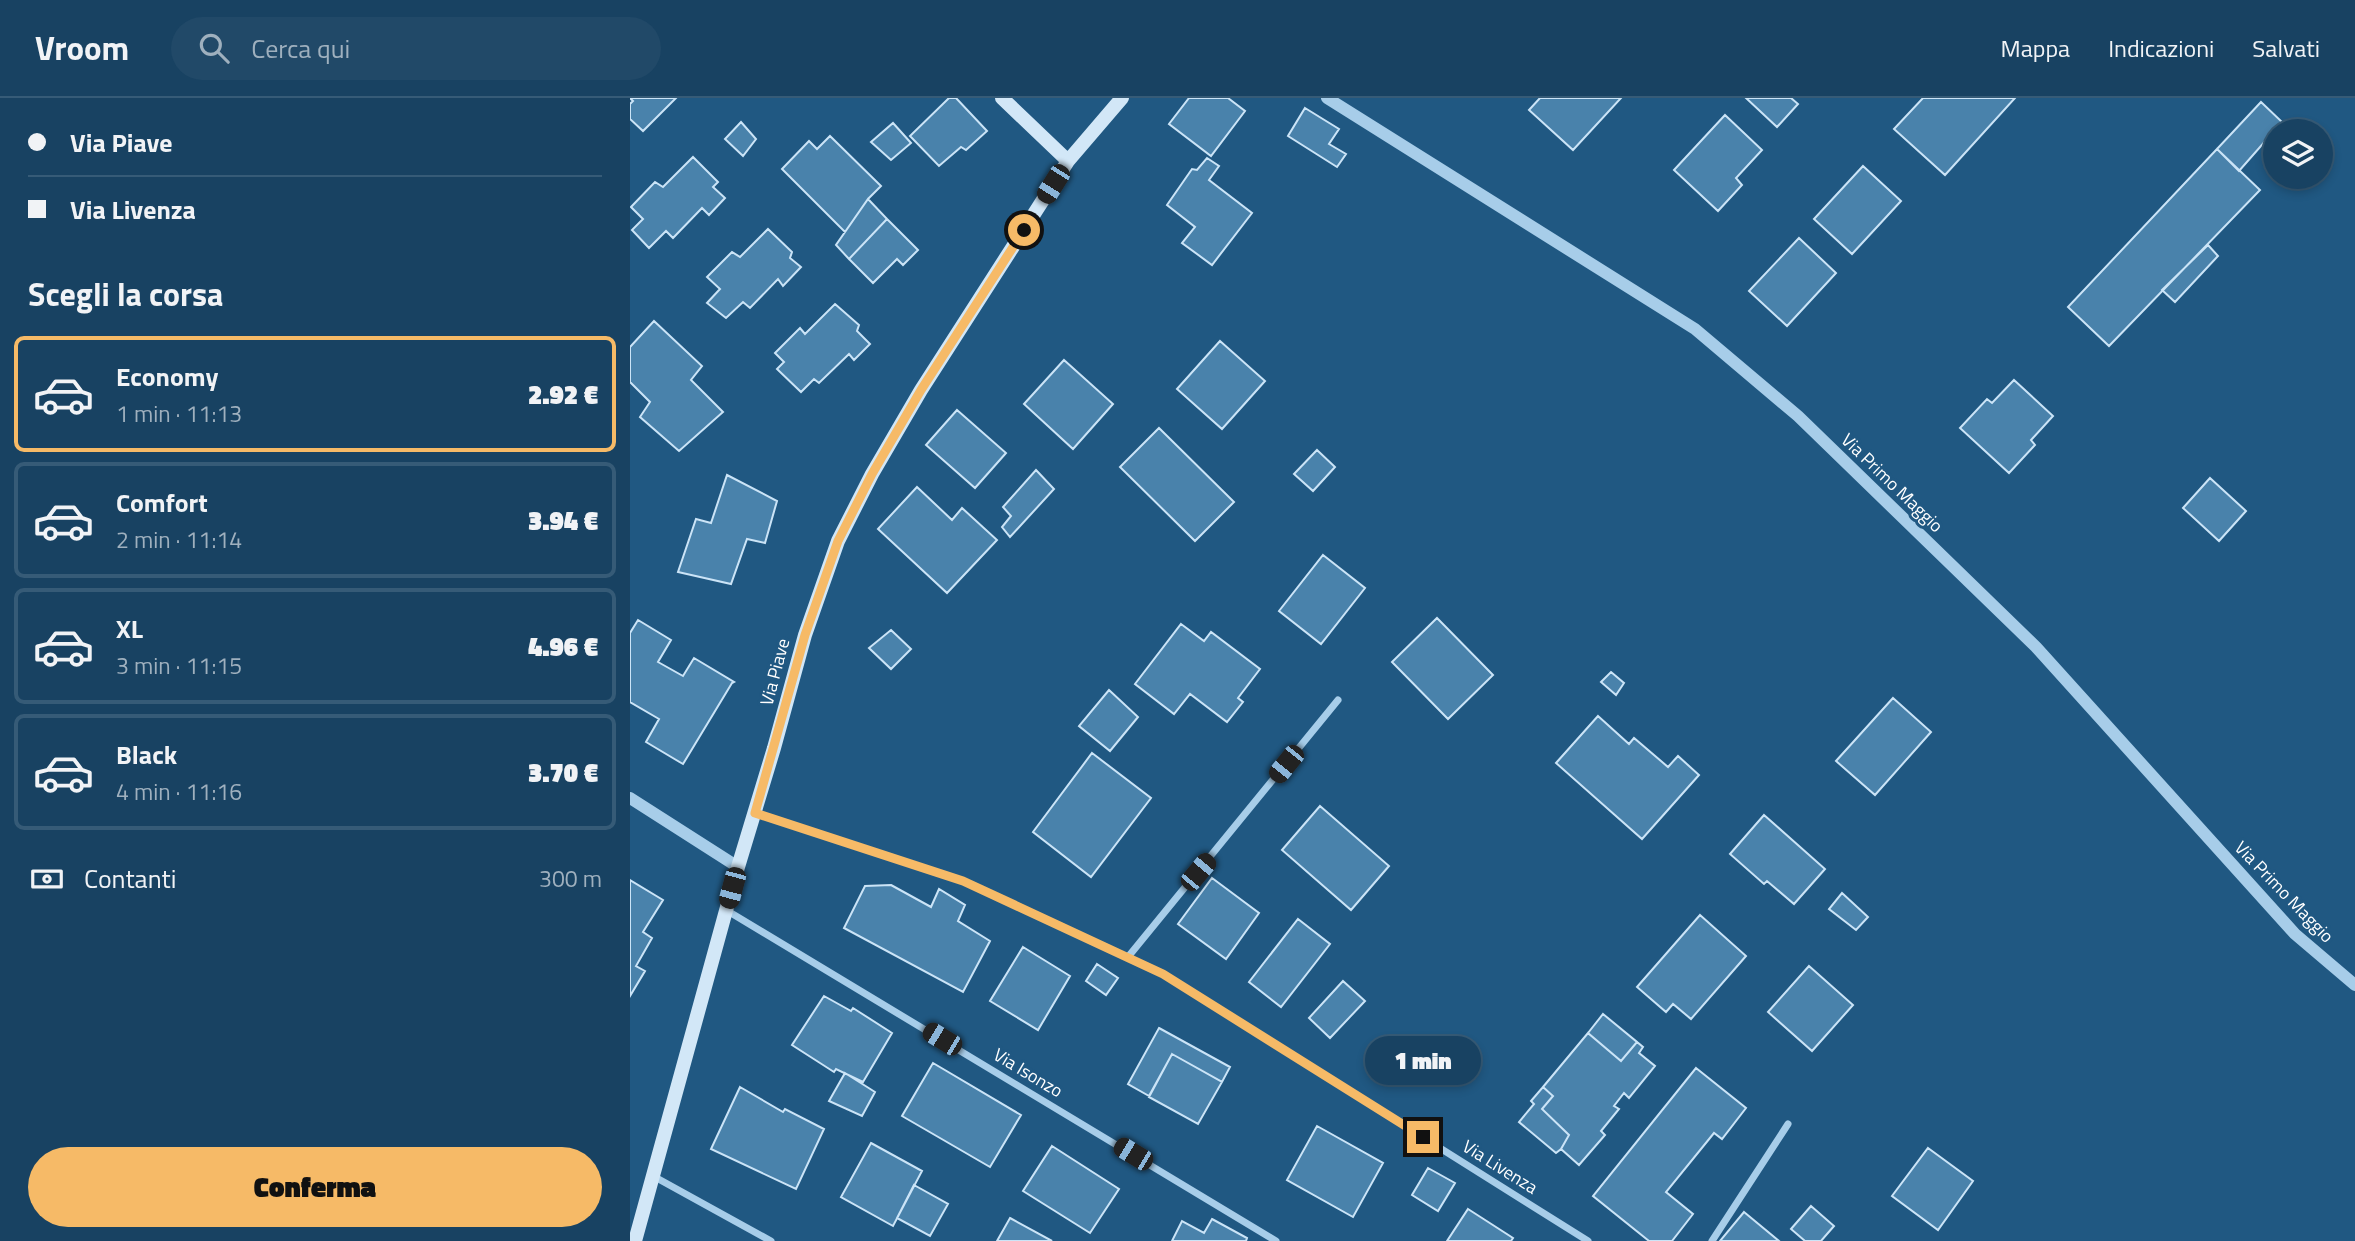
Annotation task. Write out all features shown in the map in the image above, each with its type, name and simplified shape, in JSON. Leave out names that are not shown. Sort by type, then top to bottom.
[{"type":"main road","points":[[1002,98],[1068,161]]},
{"type":"main road","name":"Via Piave","points":[[635,1241],[805,635],[838,541],[872,474],[921,390],[1068,161],[1122,98]]},
{"type":"street","name":"Via Primo Maggio","points":[[1327,98],[1695,330],[1798,416],[2036,647],[2295,934],[2355,985]]},
{"type":"street","points":[[1128,957],[1338,700]]},
{"type":"street","points":[[630,798],[738,867]]},
{"type":"street","name":"Via Livenza","points":[[755,813],[963,881],[1163,974],[1588,1241]]},
{"type":"street","name":"Via Isonzo","points":[[726,909],[1276,1241]]},
{"type":"street","points":[[1712,1241],[1788,1124]]},
{"type":"street","points":[[653,1176],[771,1241]]},
{"type":"building","points":[[630,98],[676,98],[643,131],[630,119],[630,104],[633,101]]},
{"type":"building","points":[[949,98],[956,98],[987,131],[966,150],[961,147],[939,166],[910,136]]},
{"type":"building","points":[[1189,98],[1228,98],[1245,111],[1211,156],[1169,124]]},
{"type":"building","points":[[1540,98],[1621,98],[1573,150],[1529,110]]},
{"type":"building","points":[[1746,98],[1791,98],[1798,104],[1777,127]]},
{"type":"building","points":[[1923,98],[2015,98],[1945,175],[1894,129]]},
{"type":"building","points":[[2261,102],[2279,119],[2263,119],[2263,144],[2239,171],[2217,149]]},
{"type":"building","points":[[1305,108],[1339,129],[1329,144],[1346,154],[1337,167],[1288,136]]},
{"type":"building","points":[[1725,115],[1762,150],[1736,178],[1742,185],[1718,211],[1674,170]]},
{"type":"building","points":[[741,122],[756,139],[743,156],[725,139]]},
{"type":"building","points":[[893,123],[911,143],[891,160],[871,142]]},
{"type":"building","points":[[830,136],[881,186],[868,199],[845,232],[782,169],[809,141],[817,149]]},
{"type":"building","points":[[2217,149],[2260,190],[2109,346],[2068,307]]},
{"type":"building","points":[[693,157],[718,182],[713,187],[725,198],[709,215],[702,208],[673,238],[666,231],[649,248],[632,230],[643,219],[631,207],[655,182],[663,187]]},
{"type":"building","points":[[1207,158],[1219,166],[1209,180],[1252,213],[1212,265],[1182,243],[1195,227],[1167,205],[1192,169],[1197,170]]},
{"type":"building","points":[[1863,166],[1901,201],[1852,254],[1814,219]]},
{"type":"building","points":[[868,199],[887,219],[849,259],[836,245]]},
{"type":"building","points":[[887,219],[918,250],[903,265],[897,259],[873,283],[849,259]]},
{"type":"building","points":[[768,229],[792,252],[790,258],[801,267],[783,286],[778,279],[750,308],[743,302],[726,318],[707,303],[720,289],[707,277],[732,252],[740,257]]},
{"type":"building","points":[[1799,238],[1836,273],[1787,326],[1749,291]]},
{"type":"building","points":[[2208,245],[2218,256],[2175,302],[2162,290]]},
{"type":"building","points":[[835,304],[859,325],[857,331],[870,344],[854,360],[849,354],[819,383],[814,379],[801,392],[777,369],[784,362],[775,353],[800,328],[805,334]]},
{"type":"building","points":[[654,321],[702,366],[691,380],[723,412],[679,451],[640,417],[650,402],[630,382],[630,347]]},
{"type":"building","points":[[1220,341],[1265,381],[1222,429],[1177,389]]},
{"type":"building","points":[[1064,360],[1113,404],[1073,449],[1024,404]]},
{"type":"building","points":[[2014,380],[2053,416],[2031,440],[2035,445],[2009,473],[1960,428],[1987,399],[1992,403]]},
{"type":"building","points":[[957,410],[1006,453],[975,488],[926,445]]},
{"type":"building","points":[[1159,428],[1234,502],[1195,541],[1120,467]]},
{"type":"building","points":[[1317,450],[1335,467],[1313,491],[1294,474]]},
{"type":"building","points":[[1036,470],[1054,489],[1010,537],[1002,527],[1011,516],[1003,507]]},
{"type":"building","points":[[727,475],[777,501],[765,543],[747,539],[731,584],[678,572],[696,519],[711,523]]},
{"type":"building","points":[[2210,478],[2246,511],[2219,541],[2183,508]]},
{"type":"building","points":[[917,487],[952,520],[962,508],[997,540],[947,593],[878,529]]},
{"type":"building","points":[[1323,555],[1365,588],[1321,644],[1279,611]]},
{"type":"building","points":[[1437,618],[1493,675],[1448,719],[1392,662]]},
{"type":"building","points":[[638,620],[671,640],[658,662],[683,676],[694,658],[734,682],[683,764],[646,742],[659,719],[630,702],[630,633]]},
{"type":"building","points":[[1181,624],[1204,641],[1211,632],[1260,669],[1238,698],[1243,702],[1227,722],[1190,694],[1174,714],[1135,684]]},
{"type":"building","points":[[891,630],[911,649],[891,669],[869,648]]},
{"type":"building","points":[[1611,672],[1624,683],[1616,695],[1601,682]]},
{"type":"building","points":[[1109,690],[1138,717],[1110,751],[1079,726]]},
{"type":"building","points":[[1893,698],[1931,732],[1875,795],[1836,761]]},
{"type":"building","points":[[1598,716],[1629,744],[1634,738],[1668,767],[1678,756],[1699,775],[1642,839],[1556,763]]},
{"type":"building","points":[[1092,753],[1151,798],[1091,877],[1033,832]]},
{"type":"building","points":[[1320,806],[1389,866],[1351,910],[1282,850]]},
{"type":"building","points":[[1764,815],[1825,869],[1794,904],[1767,881],[1764,884],[1730,854]]},
{"type":"building","points":[[1212,878],[1259,913],[1226,959],[1178,924]]},
{"type":"building","points":[[630,880],[663,900],[643,932],[652,938],[636,966],[645,971],[630,996]]},
{"type":"building","points":[[891,885],[931,907],[939,889],[965,905],[958,921],[990,941],[963,992],[844,928],[865,886]]},
{"type":"building","points":[[1842,893],[1868,917],[1856,930],[1829,909]]},
{"type":"building","points":[[1700,915],[1746,956],[1691,1019],[1673,1004],[1666,1012],[1637,987]]},
{"type":"building","points":[[1298,919],[1330,944],[1281,1007],[1249,982]]},
{"type":"building","points":[[1023,947],[1070,976],[1038,1030],[990,1001]]},
{"type":"building","points":[[1097,964],[1118,978],[1106,995],[1086,981]]},
{"type":"building","points":[[1809,966],[1853,1005],[1812,1051],[1768,1012]]},
{"type":"building","points":[[1343,981],[1365,1001],[1330,1038],[1309,1018]]},
{"type":"building","points":[[824,996],[851,1011],[853,1008],[892,1033],[863,1082],[836,1069],[834,1072],[792,1045]]},
{"type":"building","points":[[1603,1014],[1637,1042],[1621,1061],[1588,1033]]},
{"type":"building","points":[[1159,1028],[1230,1067],[1222,1082],[1172,1054],[1149,1096],[1128,1084]]},
{"type":"building","points":[[1588,1033],[1621,1061],[1637,1042],[1643,1047],[1639,1053],[1655,1066],[1629,1098],[1624,1093],[1614,1106],[1619,1109],[1601,1131],[1605,1135],[1579,1165],[1561,1149],[1569,1135],[1542,1109],[1553,1096],[1543,1087]]},
{"type":"building","points":[[1172,1054],[1222,1082],[1198,1124],[1149,1097]]},
{"type":"building","points":[[933,1063],[1021,1115],[990,1167],[902,1116]]},
{"type":"building","points":[[1696,1068],[1746,1108],[1722,1139],[1714,1133],[1666,1192],[1693,1214],[1672,1241],[1649,1241],[1593,1196]]},
{"type":"building","points":[[845,1073],[875,1092],[862,1116],[829,1101]]},
{"type":"building","points":[[740,1087],[783,1112],[785,1109],[824,1129],[796,1189],[711,1149]]},
{"type":"building","points":[[1543,1087],[1553,1096],[1542,1109],[1569,1135],[1556,1153],[1519,1122],[1534,1104],[1531,1101]]},
{"type":"building","points":[[1317,1126],[1383,1163],[1353,1217],[1287,1180]]},
{"type":"building","points":[[871,1143],[922,1171],[893,1226],[841,1197]]},
{"type":"building","points":[[1052,1146],[1119,1189],[1090,1233],[1023,1191]]},
{"type":"building","points":[[1928,1148],[1973,1181],[1938,1230],[1892,1196]]},
{"type":"building","points":[[1428,1168],[1455,1183],[1438,1211],[1412,1195]]},
{"type":"building","points":[[914,1185],[948,1204],[930,1236],[897,1218]]},
{"type":"building","points":[[1811,1206],[1834,1226],[1821,1241],[1805,1241],[1791,1229]]},
{"type":"building","points":[[1468,1209],[1513,1238],[1511,1241],[1447,1241]]},
{"type":"building","points":[[1744,1212],[1779,1241],[1720,1241]]},
{"type":"building","points":[[1010,1218],[1052,1241],[997,1241]]},
{"type":"building","points":[[1212,1219],[1247,1238],[1246,1241],[1172,1241],[1182,1221],[1204,1233]]},
{"type":"route","points":[[1024,230],[921,390],[872,474],[838,541],[805,635],[755,813],[963,881],[1163,974],[1423,1137]]}]
